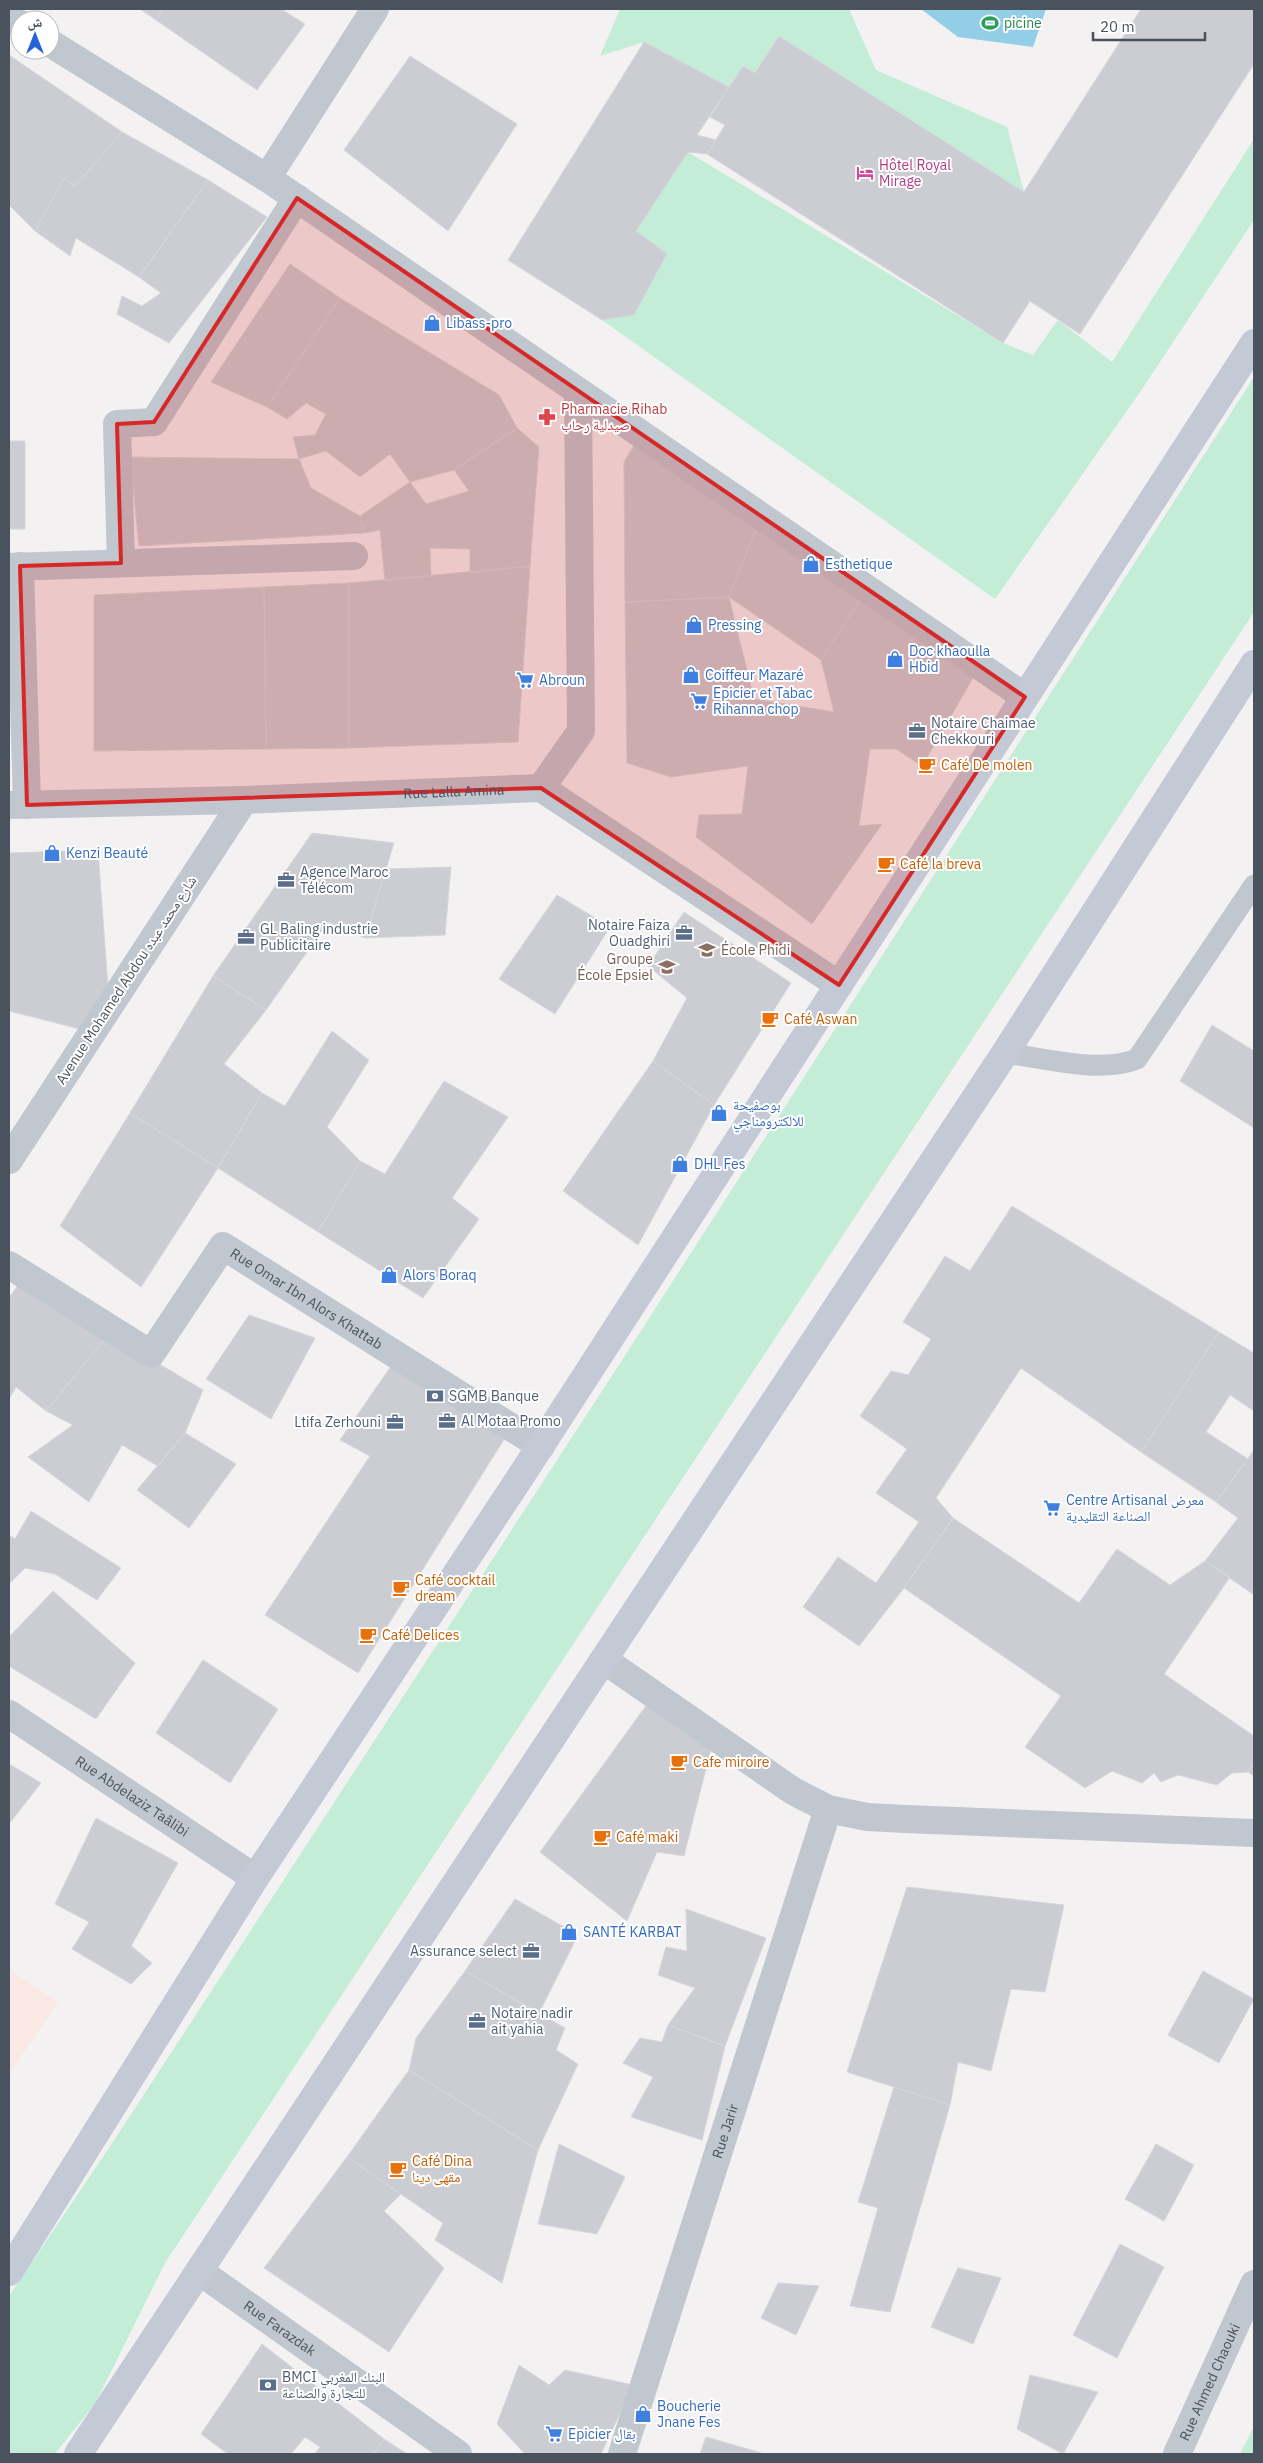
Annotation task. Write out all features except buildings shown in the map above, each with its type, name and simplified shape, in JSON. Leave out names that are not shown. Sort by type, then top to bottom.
[{"type":"main road","points":[[9,2272],[255,1878],[541,1446],[1254,343]]},
{"type":"main road","points":[[78,2454],[1005,1053],[1254,664]]},
{"type":"street","points":[[267,178],[375,9]]},
{"type":"street","points":[[60,49],[297,198],[1025,697]]},
{"type":"street","points":[[121,563],[117,424],[154,422],[297,198]]},
{"type":"street","points":[[578,391],[581,731],[541,788],[839,985]]},
{"type":"street","points":[[18,805],[14,567],[354,556]]},
{"type":"street","name":"Rue Lalla Amina","points":[[18,805],[244,800],[541,788]]},
{"type":"street","name":"Avenue Mohamed Abdou شارع محمد عبده","points":[[9,1160],[244,800]]},
{"type":"street","name":"Rue Omar Ibn Alors Khattab","points":[[9,1265],[150,1354],[223,1246],[541,1446]]},
{"type":"street","points":[[604,1660],[793,1791],[828,1809],[867,1816],[906,1819],[1254,1833]]},
{"type":"street","name":"Rue Abdelaziz Taâlibi","points":[[9,1714],[255,1878]]},
{"type":"street","name":"Rue Jarir","points":[[622,2454],[828,1809]]},
{"type":"street","name":"Rue Farazdak","points":[[199,2271],[458,2454]]},
{"type":"street","name":"Rue Ahmed Chaouki","points":[[1177,2454],[1254,2284]]},
{"type":"lane","points":[[1005,1053],[1103,1066],[1121,1065],[1137,1059],[1254,885]]},
{"type":"highlighted area","points":[[297,198],[1025,697],[839,985],[541,788],[27,805],[20,566],[121,563],[117,424],[154,422]]},
{"type":"shaded area","points":[[9,1969],[58,2002],[9,2074]]},
{"type":"green space","points":[[620,9],[849,9],[876,70],[1007,127],[1024,192],[779,36],[755,73],[743,66],[729,87],[644,42],[600,56]]},
{"type":"green space","points":[[1254,139],[1254,220],[1140,392],[995,599],[602,320],[634,315],[667,255],[636,231],[688,152],[1003,343],[1033,355],[1058,320],[1112,362]]},
{"type":"green space","points":[[1254,377],[1254,612],[165,2263],[96,2402],[55,2454],[9,2454],[9,2296],[113,2142],[619,1365]]},
{"type":"green space","points":[[1254,2426],[1254,2454],[1240,2454]]},
{"type":"water","name":"picine","points":[[921,9],[1046,9],[1033,47],[958,37]]},
{"type":"place","name":"picine","points":[[990,23]]},
{"type":"place","name":"Hôtel Royal Mirage","points":[[865,173]]},
{"type":"place","name":"Libass-pro","points":[[432,323]]},
{"type":"place","name":"Pharmacie Rihab صيدلية رحاب","points":[[547,417]]},
{"type":"place","name":"Esthetique","points":[[811,564]]},
{"type":"place","name":"Pressing","points":[[694,625]]},
{"type":"place","name":"Doc khaoulla Hbid","points":[[895,659]]},
{"type":"place","name":"Coiffeur Mazaré","points":[[691,675]]},
{"type":"place","name":"Abroun","points":[[525,680]]},
{"type":"place","name":"Epicier et Tabac Rihanna chop","points":[[699,701]]},
{"type":"place","name":"Notaire Chaimae Chekkouri","points":[[917,731]]},
{"type":"place","name":"Café De molen","points":[[927,765]]},
{"type":"place","name":"Kenzi Beauté","points":[[52,853]]},
{"type":"place","name":"Café la breva","points":[[886,864]]},
{"type":"place","name":"Agence Maroc Télécom","points":[[286,880]]},
{"type":"place","name":"Notaire Faiza Ouadghiri","points":[[684,933]]},
{"type":"place","name":"GL Baling industrie Publicitaire","points":[[246,937]]},
{"type":"place","name":"École Phidi","points":[[707,950]]},
{"type":"place","name":"Groupe École Epsiel","points":[[667,967]]},
{"type":"place","name":"Café Aswan","points":[[770,1019]]},
{"type":"place","name":"بوصفيحة للالكترومناجي","points":[[719,1113]]},
{"type":"place","name":"DHL Fes","points":[[680,1164]]},
{"type":"place","name":"Alors Boraq","points":[[389,1275]]},
{"type":"place","name":"SGMB Banque","points":[[435,1396]]},
{"type":"place","name":"Al Motaa Promo","points":[[447,1421]]},
{"type":"place","name":"Ltifa Zerhouni","points":[[395,1422]]},
{"type":"place","name":"Centre Artisanal معرض الصناعة التقليدية","points":[[1052,1508]]},
{"type":"place","name":"Café cocktail dream","points":[[401,1588]]},
{"type":"place","name":"Café Delices","points":[[368,1635]]},
{"type":"place","name":"Cafe miroire","points":[[679,1762]]},
{"type":"place","name":"Café maki","points":[[602,1837]]},
{"type":"place","name":"SANTÉ KARBAT","points":[[569,1932]]},
{"type":"place","name":"Assurance select","points":[[531,1951]]},
{"type":"place","name":"Notaire nadir ait yahia","points":[[477,2021]]},
{"type":"place","name":"Café Dina مقهى دينا","points":[[398,2169]]},
{"type":"place","name":"BMCI البنك المغربي للتجارة والصناعة","points":[[268,2385]]},
{"type":"place","name":"Boucherie Jnane Fes","points":[[643,2414]]},
{"type":"place","name":"Epicier بقال","points":[[554,2434]]}]
